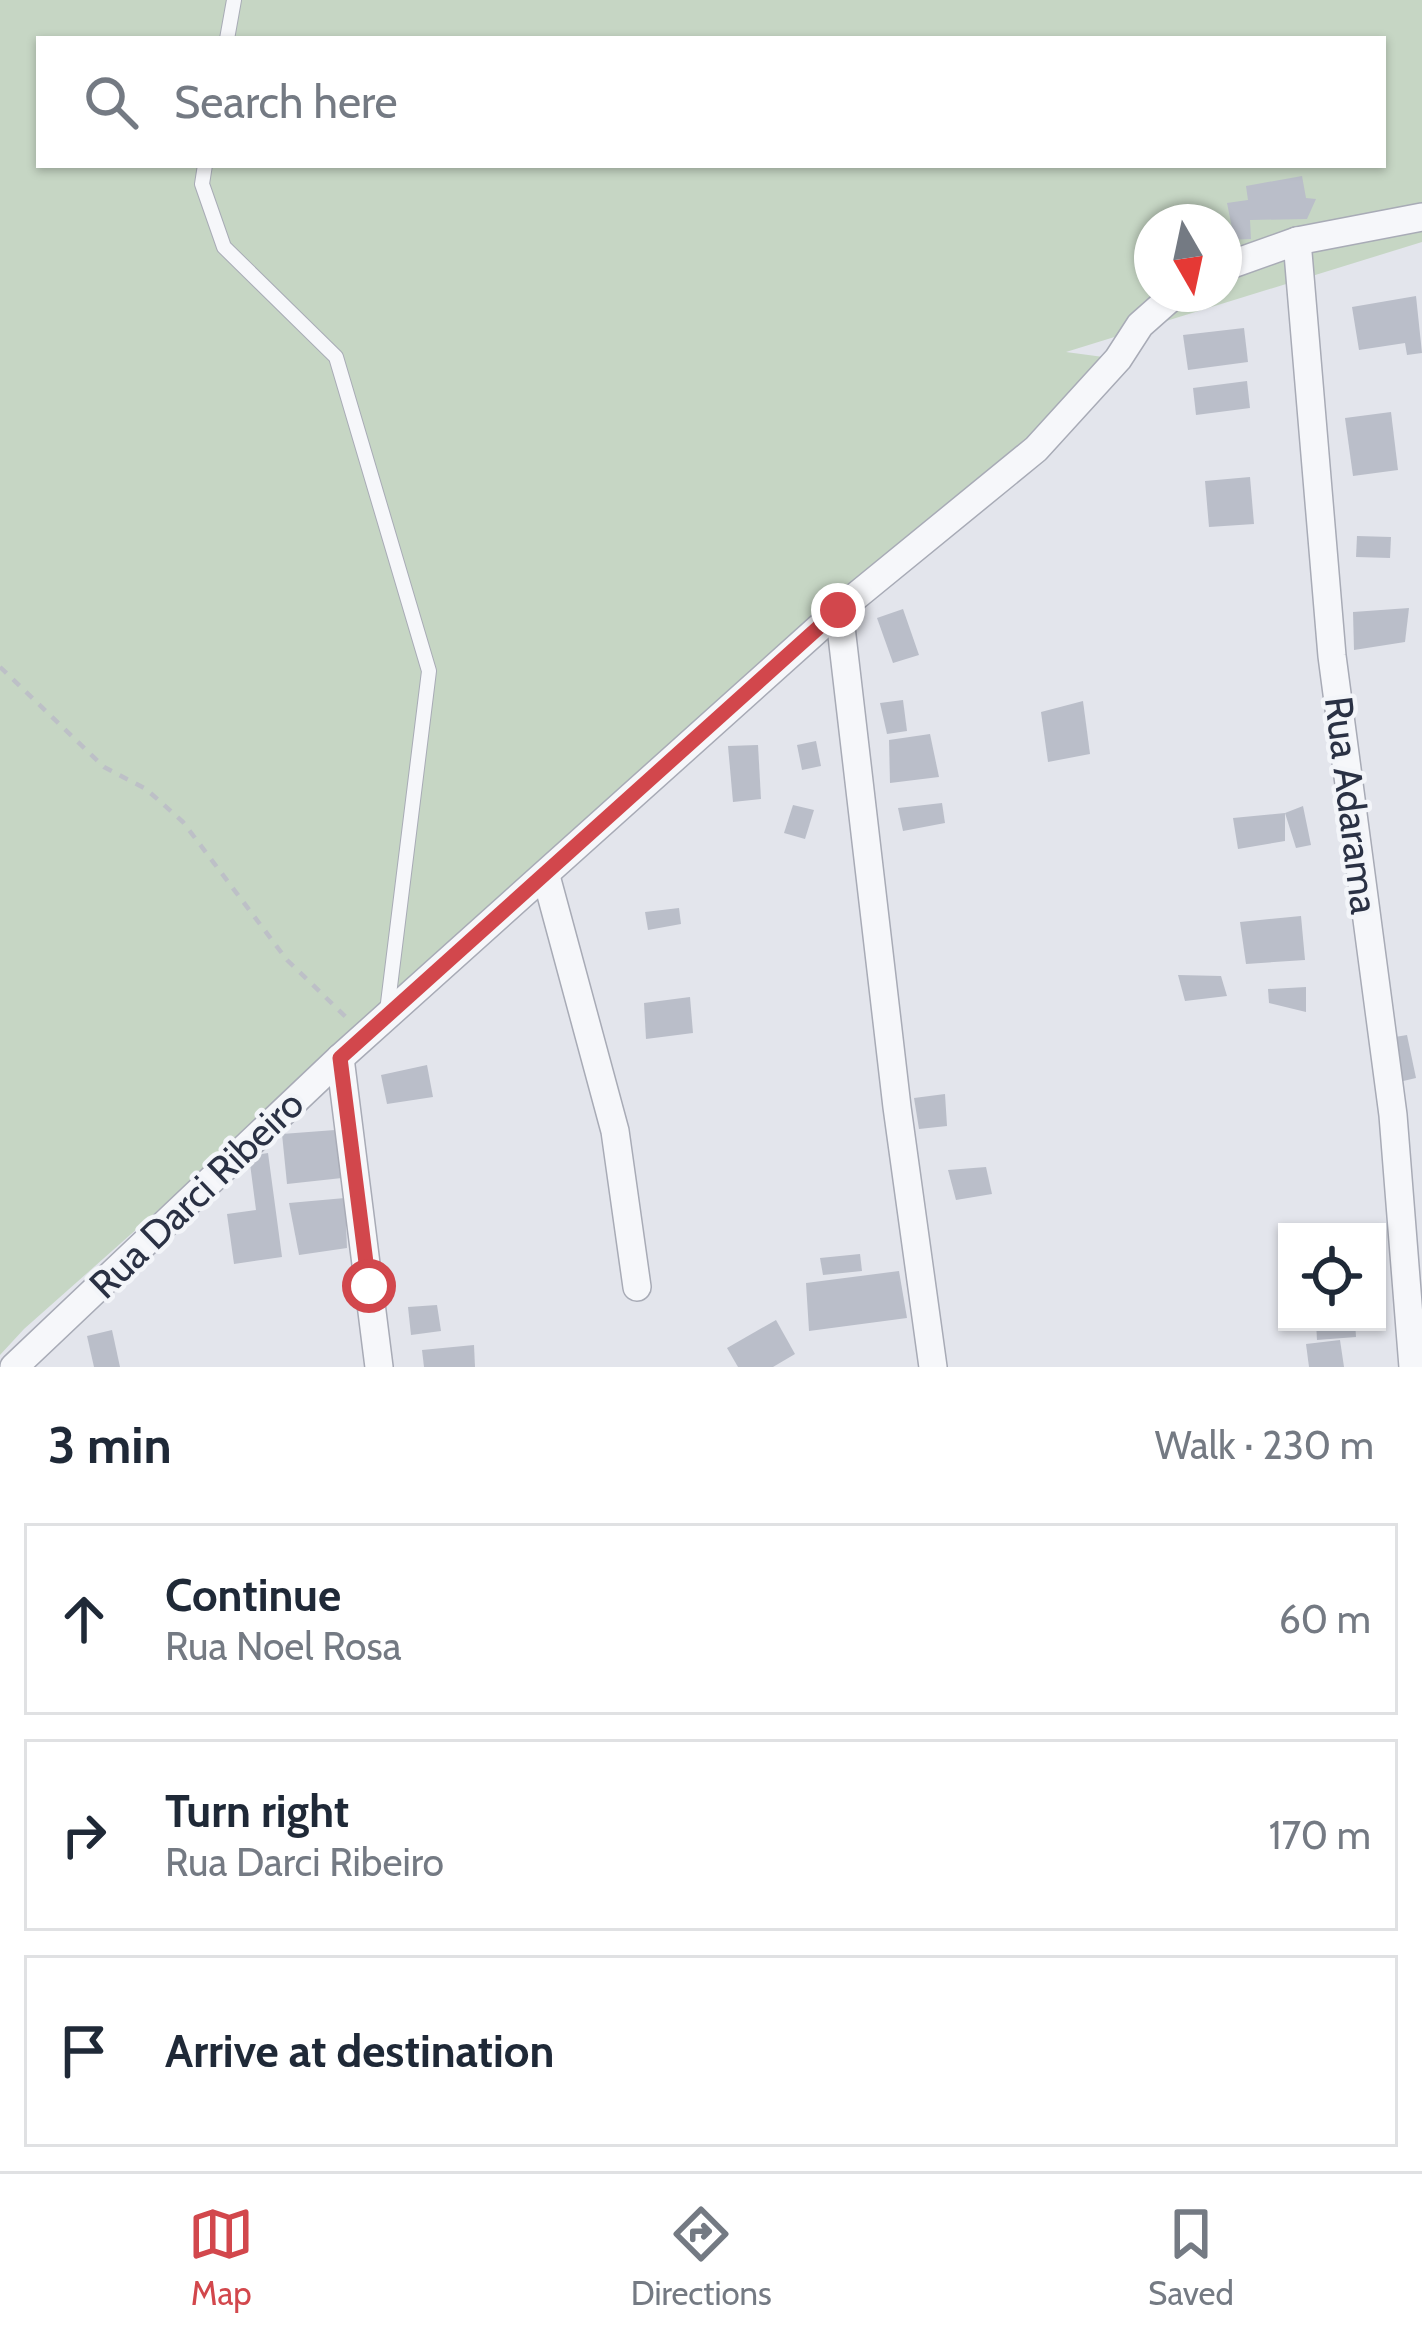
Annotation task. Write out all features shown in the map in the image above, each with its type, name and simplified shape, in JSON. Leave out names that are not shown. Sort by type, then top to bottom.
[{"type":"street","points":[[1242,261],[1298,241],[1422,218]]},
{"type":"street","name":"Rua Adarama","points":[[1298,241],[1332,656],[1393,1115],[1413,1367]]},
{"type":"street","name":"Rua Darci Ribeiro","points":[[14,1367],[340,1058],[838,610],[1036,449],[1155,312]]},
{"type":"street","points":[[838,610],[933,1367]]},
{"type":"street","points":[[546,876],[616,1132],[637,1287]]},
{"type":"street","points":[[340,1058],[379,1367]]},
{"type":"lane","points":[[228,36],[234,0]]},
{"type":"lane","points":[[205,168],[202,184],[224,247],[336,357],[429,671],[387,1016]]},
{"type":"path","points":[[0,667],[104,767],[146,790],[183,823],[287,960],[365,1036]]},
{"type":"green space","points":[[0,0],[1422,0],[1422,242],[1242,298],[1242,204],[1134,204],[1134,312],[1195,312],[1066,352],[1118,359],[0,1355]]},
{"type":"building","points":[[1302,176],[1306,198],[1316,199],[1307,219],[1250,220],[1251,239],[1242,239],[1242,204],[1227,203],[1248,200],[1246,186]]},
{"type":"building","points":[[1416,296],[1422,353],[1407,355],[1405,343],[1359,350],[1352,307]]},
{"type":"building","points":[[1244,328],[1248,362],[1188,370],[1183,335]]},
{"type":"building","points":[[1247,381],[1250,408],[1196,415],[1193,388]]},
{"type":"building","points":[[1391,412],[1398,470],[1353,476],[1345,418]]},
{"type":"building","points":[[1250,477],[1254,524],[1209,527],[1205,481]]},
{"type":"building","points":[[1357,536],[1391,537],[1390,558],[1356,557]]},
{"type":"building","points":[[1409,608],[1405,642],[1354,650],[1353,612]]},
{"type":"building","points":[[903,609],[919,655],[893,663],[877,618]]},
{"type":"building","points":[[903,700],[907,731],[887,734],[880,703]]},
{"type":"building","points":[[1083,701],[1090,754],[1048,762],[1041,712]]},
{"type":"building","points":[[930,734],[939,777],[890,783],[889,740]]},
{"type":"building","points":[[816,741],[821,766],[802,770],[797,745]]},
{"type":"building","points":[[758,745],[761,799],[733,802],[728,746]]},
{"type":"building","points":[[942,803],[945,823],[903,831],[898,808]]},
{"type":"building","points":[[793,805],[814,810],[805,839],[784,833]]},
{"type":"building","points":[[1303,806],[1311,845],[1296,848],[1285,813]]},
{"type":"building","points":[[1285,813],[1285,841],[1238,849],[1233,818]]},
{"type":"building","points":[[679,908],[681,924],[648,930],[645,912]]},
{"type":"building","points":[[1301,916],[1305,960],[1246,964],[1240,922]]},
{"type":"building","points":[[1178,975],[1221,976],[1227,996],[1185,1001]]},
{"type":"building","points":[[1306,987],[1306,1012],[1269,1003],[1268,989]]},
{"type":"building","points":[[690,997],[693,1033],[646,1039],[644,1003]]},
{"type":"building","points":[[1407,1035],[1416,1078],[1399,1082],[1395,1037]]},
{"type":"building","points":[[427,1065],[433,1097],[387,1104],[381,1075]]},
{"type":"building","points":[[945,1094],[947,1126],[919,1129],[914,1098]]},
{"type":"building","points":[[335,1130],[342,1178],[287,1184],[282,1134]]},
{"type":"building","points":[[268,1153],[282,1257],[234,1264],[227,1214],[256,1210],[249,1156]]},
{"type":"building","points":[[986,1167],[992,1194],[956,1200],[948,1170]]},
{"type":"building","points":[[345,1198],[347,1248],[299,1255],[289,1203]]},
{"type":"building","points":[[860,1254],[862,1271],[823,1275],[820,1258]]},
{"type":"building","points":[[899,1271],[907,1318],[809,1331],[806,1283]]},
{"type":"building","points":[[437,1305],[441,1331],[411,1335],[408,1307]]},
{"type":"building","points":[[776,1320],[795,1354],[773,1367],[738,1367],[727,1348]]},
{"type":"building","points":[[112,1330],[120,1367],[94,1367],[87,1336]]},
{"type":"building","points":[[1316,1331],[1356,1331],[1356,1337],[1317,1340]]},
{"type":"building","points":[[1340,1340],[1344,1367],[1309,1367],[1306,1344]]},
{"type":"building","points":[[474,1345],[475,1367],[424,1367],[422,1350]]},
{"type":"route","points":[[369,1286],[340,1058],[838,610]]}]
